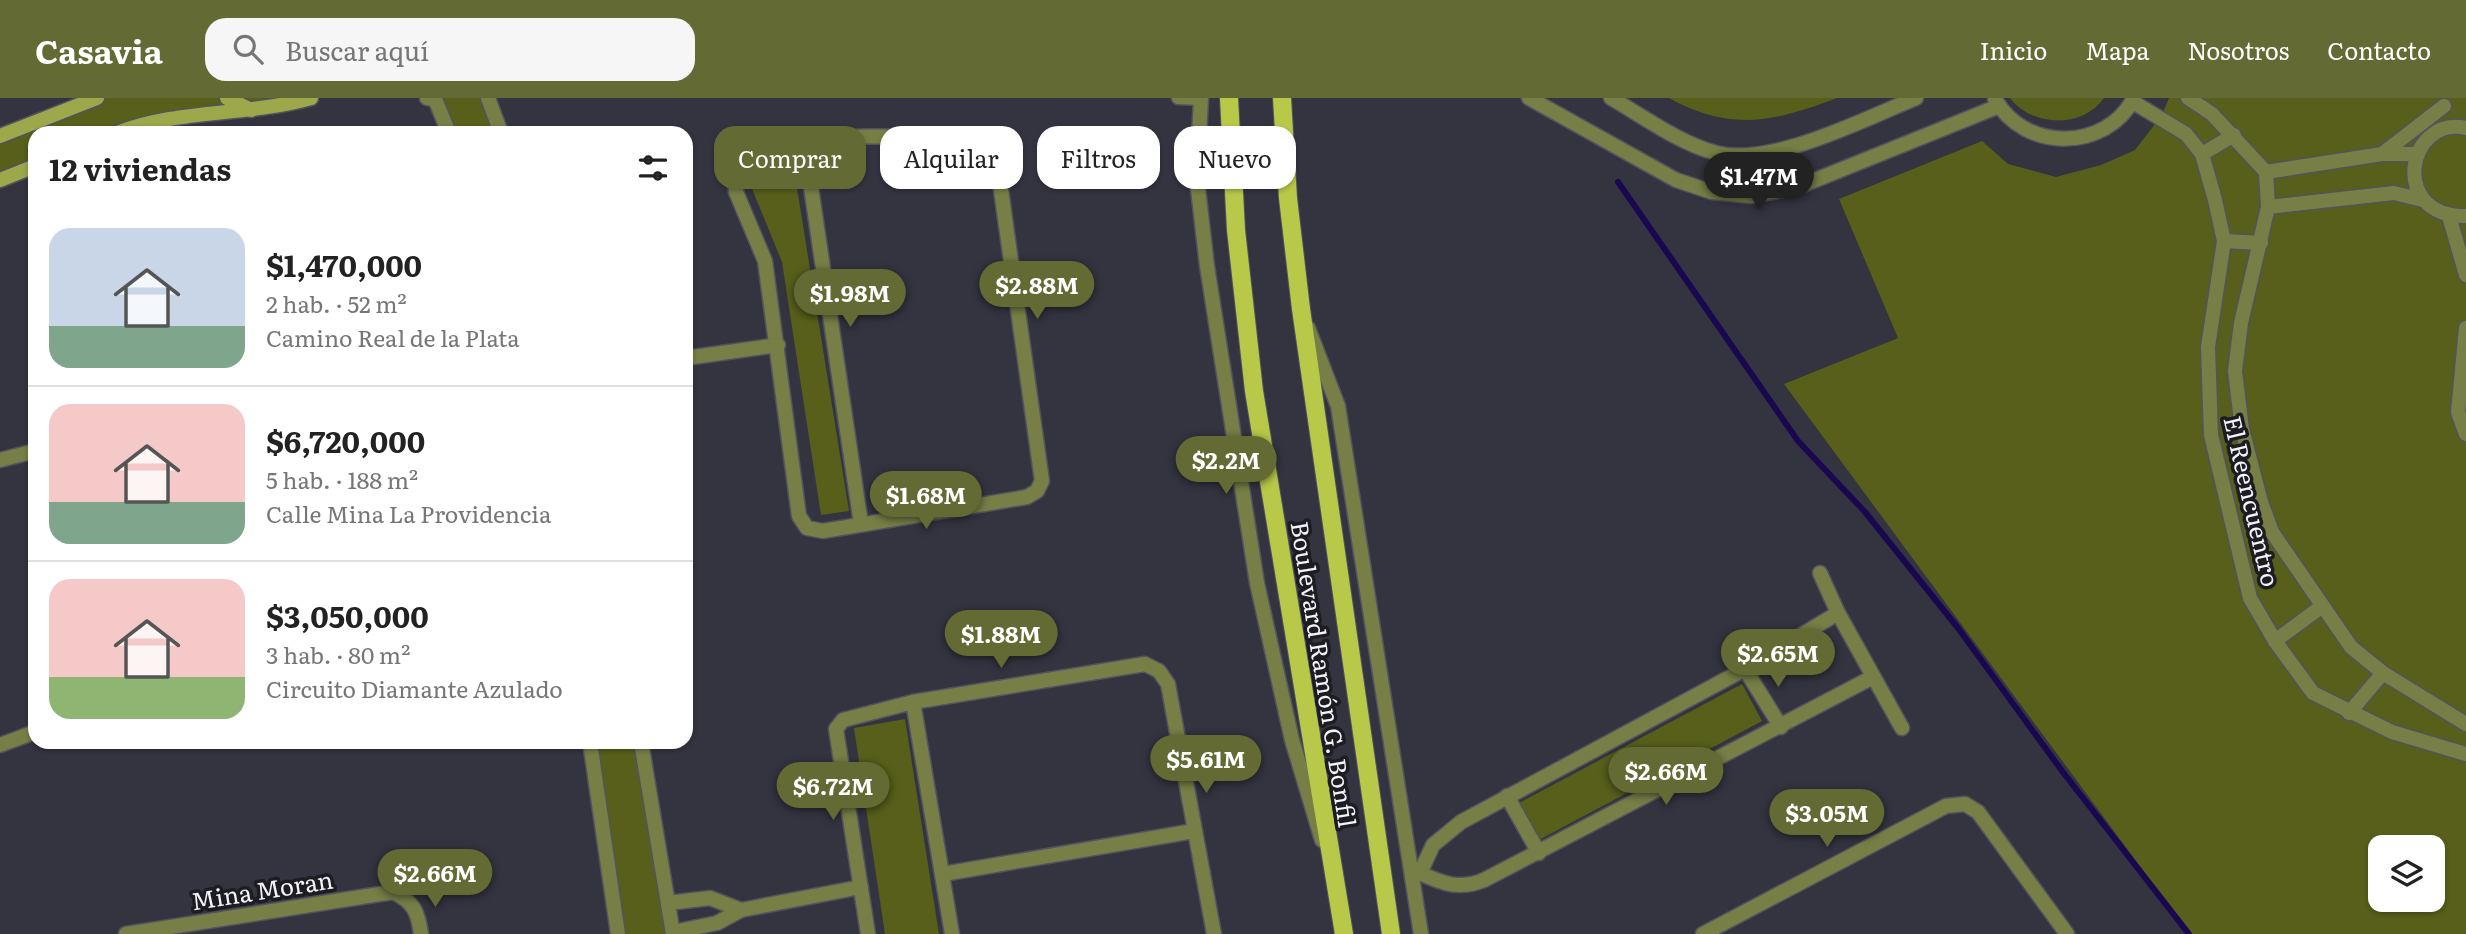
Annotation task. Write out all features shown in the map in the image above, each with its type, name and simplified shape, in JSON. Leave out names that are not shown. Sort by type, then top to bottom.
[{"type":"main road","points":[[0,136],[97,98]]},
{"type":"main road","points":[[227,98],[252,110]]},
{"type":"main road","points":[[149,126],[190,117],[276,108],[311,98]]},
{"type":"main road","name":"Boulevard Ramón G. Bonfil","points":[[1229,98],[1236,230],[1254,390],[1344,934]]},
{"type":"main road","name":"Boulevard Ramón G. Bonfil","points":[[1282,98],[1287,198],[1301,309],[1391,934]]},
{"type":"main road","points":[[0,180],[28,169]]},
{"type":"street","points":[[488,98],[499,126]]},
{"type":"street","points":[[494,98],[497,107],[495,116]]},
{"type":"street","points":[[1529,98],[1676,180],[1712,192],[1752,196],[1798,187],[1996,102],[2016,124],[2038,135],[2062,140],[2086,137],[2109,127],[2134,100]]},
{"type":"street","points":[[1611,98],[1687,142],[1718,153],[1757,155],[1795,146],[1916,98]]},
{"type":"street","points":[[2188,98],[2212,114],[2266,172],[2382,154],[2417,153]]},
{"type":"street","name":"Boulevard Ramón G. Bonfil","points":[[1201,99],[1198,192],[1257,583],[1292,740],[1335,883]]},
{"type":"street","name":"El Reencuentro","points":[[2134,100],[2186,134],[2202,154],[2224,241],[2208,347],[2211,435],[2250,598],[2275,641],[2313,693],[2392,732],[2466,754]]},
{"type":"street","points":[[435,101],[444,126]]},
{"type":"street","points":[[2442,130],[2448,102]]},
{"type":"street","points":[[2382,154],[2448,102]]},
{"type":"street","points":[[2466,128],[2442,130],[2427,140],[2417,153],[2413,170],[2416,186],[2423,200],[2434,210],[2449,216],[2466,216]]},
{"type":"street","points":[[2202,154],[2234,135]]},
{"type":"street","points":[[736,189],[765,261],[799,516],[807,528],[823,531],[1027,497],[1037,491],[1042,481],[1000,183],[988,153],[961,138],[866,139]]},
{"type":"street","name":"El Reencuentro","points":[[2266,172],[2267,207],[2241,323],[2235,371],[2242,429],[2261,502],[2272,532],[2351,647],[2383,673],[2466,724]]},
{"type":"street","points":[[811,189],[861,524]]},
{"type":"street","points":[[2267,207],[2394,193],[2423,200]]},
{"type":"street","points":[[2449,216],[2466,275]]},
{"type":"street","points":[[2224,241],[2261,243]]},
{"type":"street","name":"Boulevard Ramón G. Bonfil","points":[[1301,309],[1338,405],[1416,875],[1421,934]]},
{"type":"street","points":[[2466,328],[2458,412],[2466,434]]},
{"type":"street","points":[[693,357],[778,345]]},
{"type":"street","points":[[0,460],[28,453]]},
{"type":"street","points":[[1820,573],[1838,614],[1902,728]]},
{"type":"street","points":[[2275,641],[2321,607]]},
{"type":"street","points":[[1838,614],[1745,669],[1507,796],[1446,833],[1427,854],[1416,875],[1446,885],[1472,885],[1539,853],[1873,677]]},
{"type":"street","points":[[868,934],[836,729],[843,720],[854,715],[913,702],[1145,664],[1159,671],[1168,684],[1214,934]]},
{"type":"street","points":[[1745,669],[1781,727]]},
{"type":"street","points":[[2349,713],[2383,673]]},
{"type":"street","points":[[913,702],[953,934]]},
{"type":"street","points":[[0,745],[28,735]]},
{"type":"street","points":[[591,749],[618,934]]},
{"type":"street","points":[[642,749],[673,933],[717,923],[741,910],[861,887]]},
{"type":"street","points":[[1507,796],[1539,853]]},
{"type":"street","points":[[1703,934],[1947,806],[1965,804],[1978,812],[2065,933]]},
{"type":"street","points":[[943,874],[1194,831]]},
{"type":"street","name":"Mina Moran","points":[[126,934],[393,892],[409,900],[418,913],[421,934]]},
{"type":"street","points":[[668,903],[710,898],[741,910]]},
{"type":"lane","points":[[1178,98],[1201,99]]},
{"type":"green space","points":[[97,98],[311,98],[156,126],[28,126],[28,169],[0,180],[0,136]]},
{"type":"green space","points":[[427,98],[488,98],[498,126],[445,126]]},
{"type":"green space","points":[[1669,98],[1837,98],[1793,113],[1752,120],[1712,116]]},
{"type":"green space","points":[[2010,98],[2104,98],[2095,108],[2083,115],[2057,120],[2031,115],[2019,108]]},
{"type":"green space","points":[[2169,98],[2466,98],[2466,934],[2190,934],[1784,384],[1898,338],[1839,199],[1982,141],[2008,164],[2056,177],[2101,165],[2135,150],[2162,115]]},
{"type":"green space","points":[[752,189],[797,189],[849,511],[821,515],[782,262]]},
{"type":"green space","points":[[1742,684],[1762,721],[1537,841],[1517,804]]},
{"type":"green space","points":[[905,719],[939,934],[885,934],[854,728]]},
{"type":"green space","points":[[591,749],[642,749],[673,934],[618,934]]},
{"type":"waterway","points":[[1618,182],[1798,441],[1865,512],[1958,628],[2062,771],[2189,934]]}]
